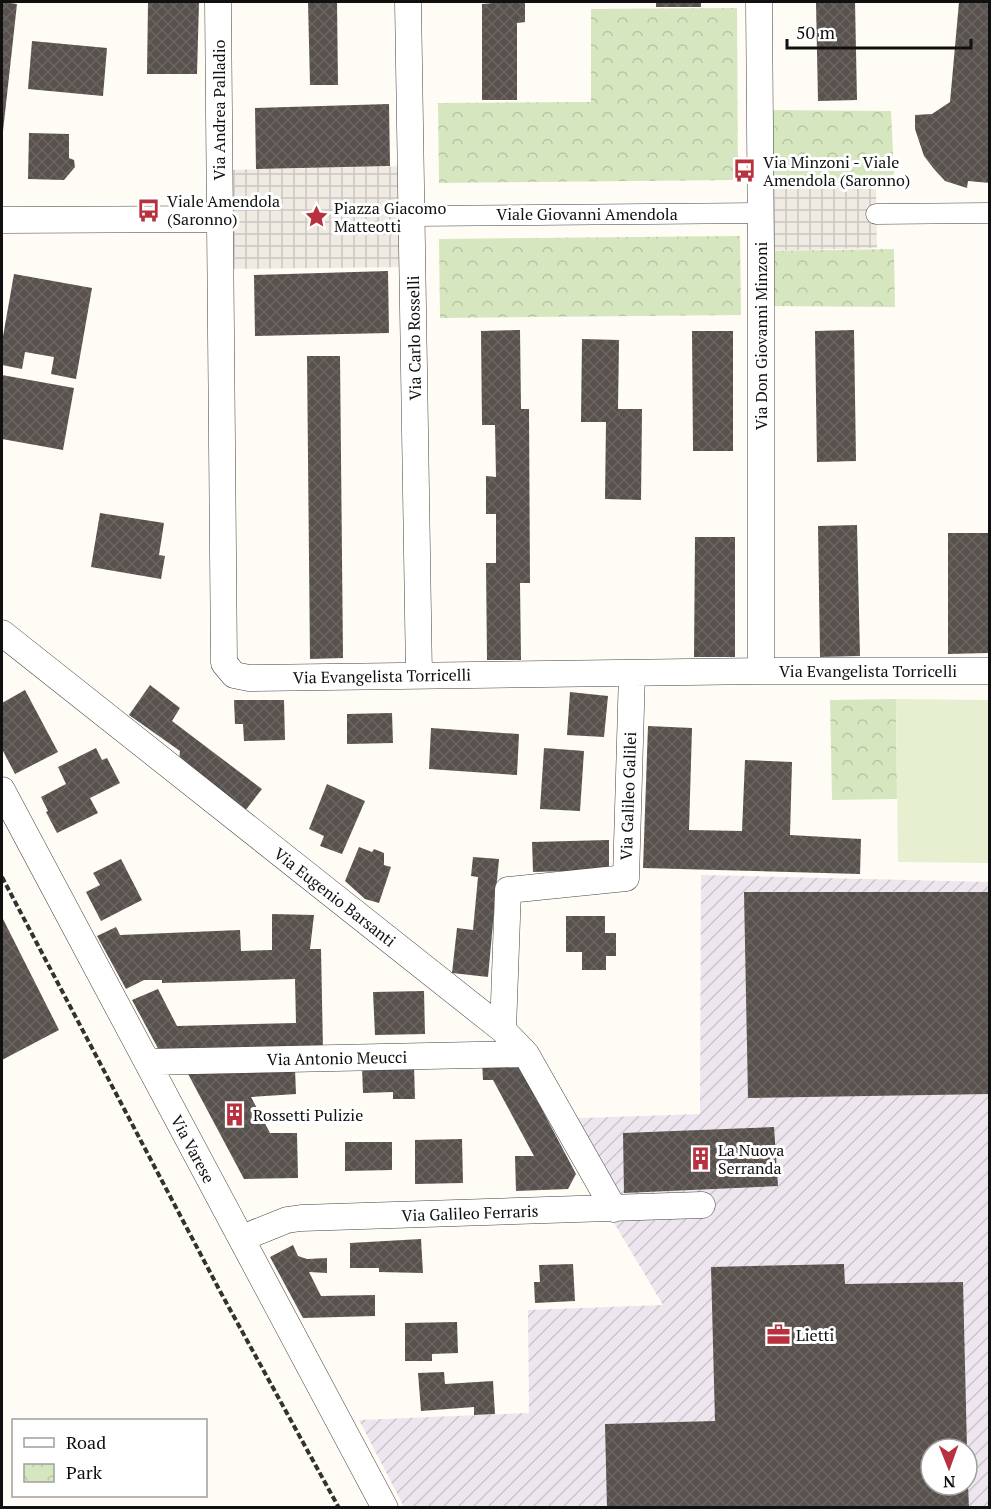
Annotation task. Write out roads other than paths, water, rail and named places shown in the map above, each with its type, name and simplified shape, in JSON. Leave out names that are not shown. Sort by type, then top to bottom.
[{"type":"street","name":"Via Andrea Palladio","points":[[218,2],[219,219]]},
{"type":"street","name":"Via Carlo Rosselli","points":[[408,2],[418,675]]},
{"type":"street","name":"Via Don Giovanni Minzoni","points":[[759,2],[761,671]]},
{"type":"street","name":"Viale Giovanni Amendola","points":[[412,216],[761,213]]},
{"type":"street","points":[[876,214],[990,213]]},
{"type":"street","points":[[2,220],[219,219]]},
{"type":"street","name":"Via Evangelista Torricelli","points":[[219,219],[224,663],[234,675],[249,678],[761,671],[990,671]]},
{"type":"street","name":"Via Eugenio Barsanti","points":[[2,633],[503,1030],[526,1054],[614,1209]]},
{"type":"street","name":"Via Galileo Galilei","points":[[503,1030],[508,890],[626,878],[632,673]]},
{"type":"street","name":"Via Varese","points":[[2,790],[385,1508]]},
{"type":"street","name":"Via Varese","points":[[2,824],[366,1508]]},
{"type":"street","name":"Via Antonio Meucci","points":[[147,1062],[526,1054]]},
{"type":"street","name":"Via Galileo Ferraris","points":[[242,1238],[287,1220],[301,1218],[702,1205]]},
{"type":"place","name":"Via Minzoni - Viale Amendola (Saronno)","points":[[745,171]]},
{"type":"place","name":"Viale Amendola (Saronno)","points":[[149,210]]},
{"type":"place","name":"Piazza Giacomo Matteotti","points":[[316,217]]},
{"type":"place","name":"Rossetti Pulizie","points":[[235,1115]]},
{"type":"place","name":"La Nuova Serranda","points":[[700,1159]]},
{"type":"place","name":"Lietti","points":[[778,1335]]}]
